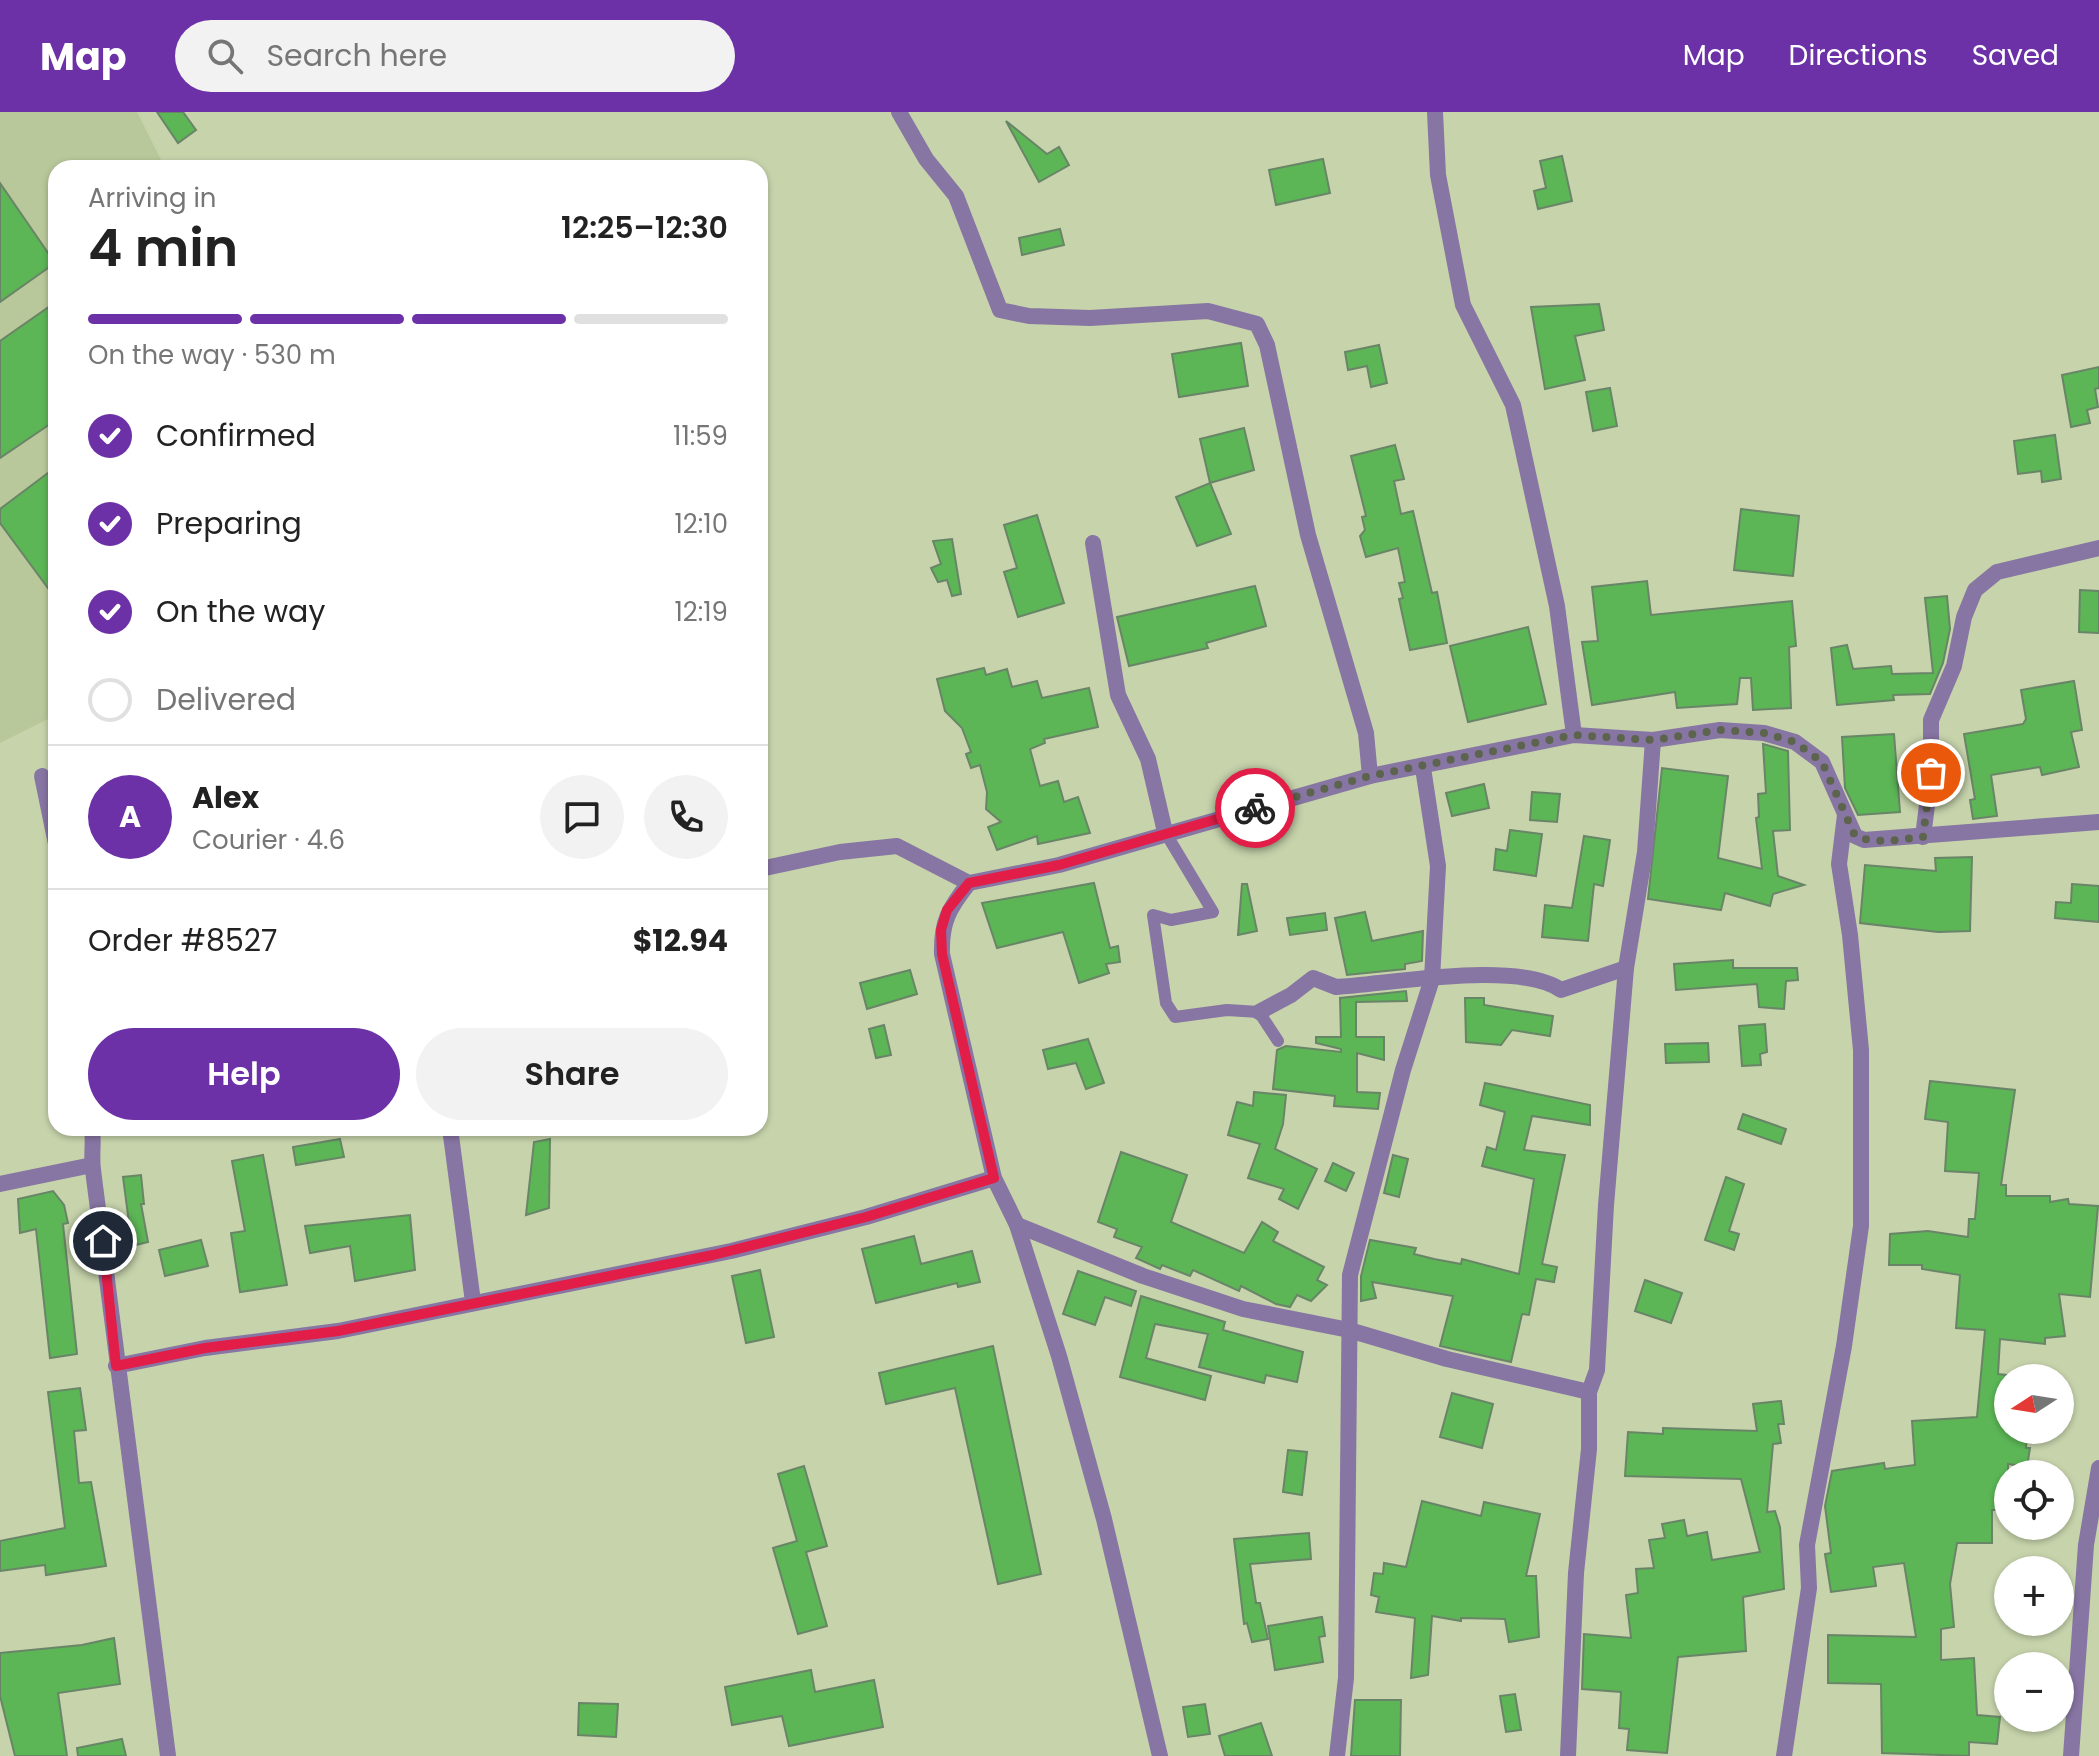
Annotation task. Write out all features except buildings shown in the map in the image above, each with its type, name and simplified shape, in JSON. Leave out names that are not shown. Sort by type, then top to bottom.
[{"type":"street","points":[[899,112],[926,159],[956,196],[1000,310],[1029,316],[1090,318],[1208,311],[1257,324],[1267,345],[1308,535],[1366,733],[1370,776]]},
{"type":"street","points":[[1435,112],[1438,175],[1463,305],[1513,405],[1555,591],[1566,655],[1574,735]]},
{"type":"street","points":[[1093,543],[1118,695],[1148,759],[1165,832]]},
{"type":"street","points":[[1923,837],[1931,773],[1931,720],[1954,666],[1964,617],[1975,590],[1997,572],[2099,548]]},
{"type":"street","points":[[768,867],[840,852],[897,846],[969,883],[1059,865],[1165,832],[1370,776],[1423,768],[1574,735],[1653,740],[1720,730],[1764,733],[1795,742],[1822,762],[1855,836],[1864,840],[2099,822]]},
{"type":"street","points":[[1568,1756],[1576,1573],[1589,1449],[1589,1392],[1597,1370],[1606,1205],[1626,968],[1645,852],[1653,740]]},
{"type":"street","points":[[1337,1756],[1346,1678],[1350,1275],[1403,1070],[1432,979],[1438,866],[1423,768]]},
{"type":"street","points":[[42,776],[48,805]]},
{"type":"street","points":[[1784,1756],[1808,1601],[1807,1545],[1849,1321],[1861,1226],[1861,1050],[1850,935],[1839,864],[1845,815]]},
{"type":"street","points":[[969,883],[947,910],[941,930],[942,954],[994,1178],[1017,1225],[1104,1519],[1160,1756]]},
{"type":"street","points":[[1259,1012],[1291,995],[1313,978],[1336,987],[1506,976],[1547,980],[1561,990],[1626,968]]},
{"type":"street","points":[[92,1136],[92,1165],[107,1266],[116,1366],[168,1756]]},
{"type":"street","points":[[451,1136],[473,1302]]},
{"type":"street","points":[[0,1184],[92,1165]]},
{"type":"street","points":[[116,1366],[220,1346],[338,1331],[731,1251],[866,1217],[994,1178]]},
{"type":"street","points":[[1017,1225],[1143,1276],[1243,1309],[1349,1330],[1447,1359],[1589,1392]]},
{"type":"street","points":[[2071,1756],[2086,1545],[2099,1468]]},
{"type":"lane","points":[[1165,832],[1213,912],[1171,920],[1153,915],[1166,1003],[1175,1017],[1227,1010],[1259,1012],[1278,1041]]},
{"type":"shaded area","points":[[0,112],[137,112],[161,160],[48,160],[48,719],[0,743]]},
{"type":"way so far","points":[[1255,808],[1370,776],[1423,768],[1574,735],[1653,740],[1720,730],[1764,733],[1795,742],[1822,762],[1855,836],[1871,841],[1891,840],[1923,837],[1931,773]]},
{"type":"route","points":[[103,1241],[116,1366],[205,1348],[338,1331],[713,1255],[866,1217],[994,1178],[942,954],[941,930],[947,910],[969,883],[1059,865],[1255,808]]}]
